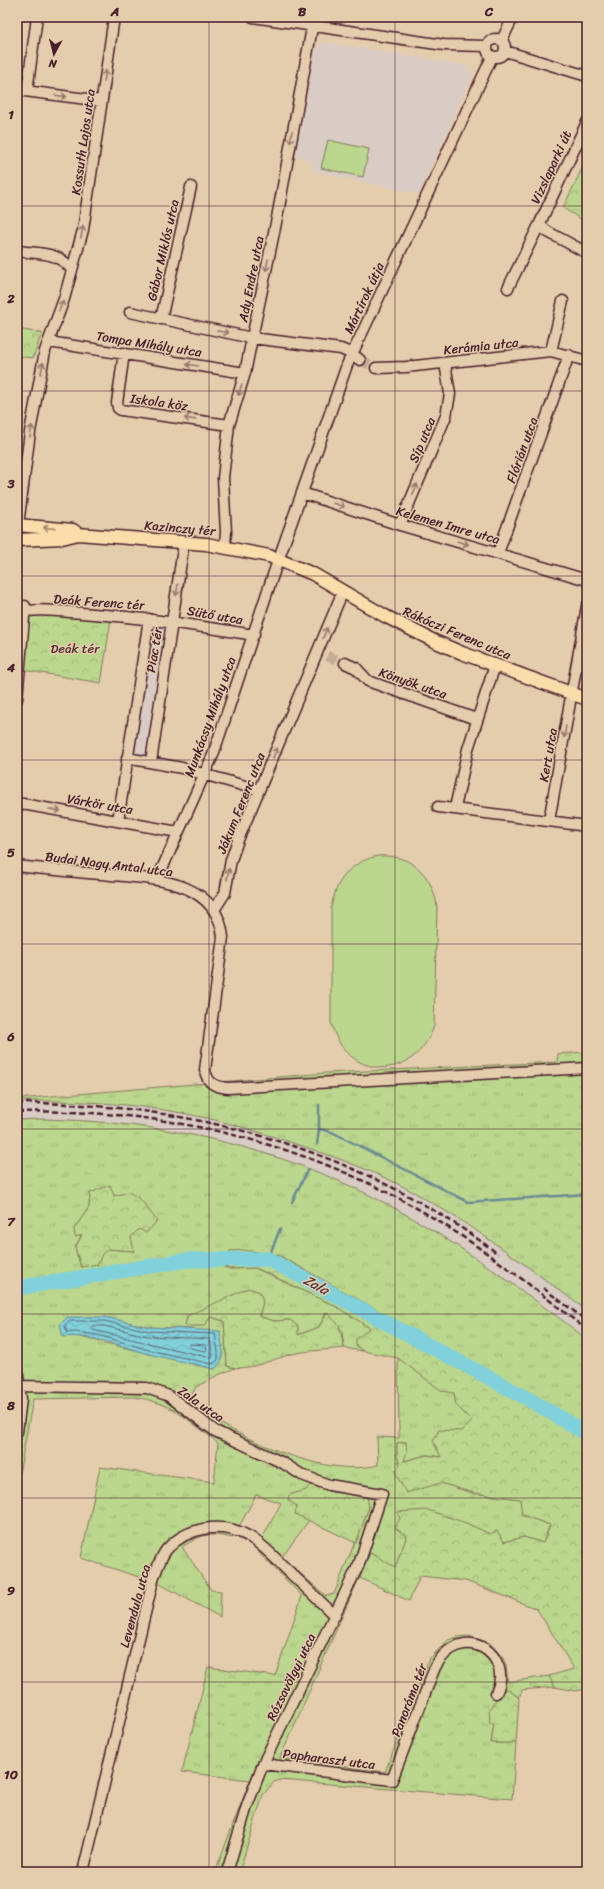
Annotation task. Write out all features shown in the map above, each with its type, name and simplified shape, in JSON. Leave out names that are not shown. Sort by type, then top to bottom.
[{"type":"main road","name":"Kazinczy tér","points":[[17,525],[73,530],[78,534]]},
{"type":"main road","name":"Kazinczy tér","points":[[17,540],[62,538],[78,534],[184,542],[225,546],[255,552],[278,560]]},
{"type":"main road","name":"Rákóczi Ferenc utca","points":[[278,560],[313,574],[385,616],[434,641],[587,699]]},
{"type":"street","points":[[37,17],[22,91],[102,101]]},
{"type":"street","name":"Kossuth Lajos utca","points":[[17,525],[30,432],[49,342],[83,230],[114,17]]},
{"type":"street","points":[[252,17],[313,22],[444,45],[487,46]]},
{"type":"street","points":[[502,40],[513,17]]},
{"type":"street","name":"Ady Endre utca","points":[[225,546],[226,532],[223,478],[229,425],[245,373],[313,22]]},
{"type":"street","points":[[493,39],[502,40],[505,45],[505,51],[501,56],[492,56],[488,53],[487,46],[493,39]]},
{"type":"street","points":[[505,51],[587,76]]},
{"type":"street","name":"Mártírok útja","points":[[278,560],[352,354],[492,56]]},
{"type":"street","name":"Vizslaparki út","points":[[508,288],[587,122]]},
{"type":"street","name":"Gábor Miklós utca","points":[[160,319],[191,187]]},
{"type":"street","name":"Vizslaparki út","points":[[540,223],[548,232],[587,253]]},
{"type":"street","points":[[17,251],[59,257],[65,260],[72,270]]},
{"type":"street","points":[[551,351],[563,301]]},
{"type":"street","points":[[130,312],[252,338],[341,349],[360,360]]},
{"type":"street","name":"Tompa Mihály utca","points":[[49,342],[245,373]]},
{"type":"street","name":"Kerámia utca","points":[[376,368],[445,365],[551,351],[587,361]]},
{"type":"street","name":"Iskola köz","points":[[124,354],[117,403],[118,408],[122,410],[229,425]]},
{"type":"street","name":"Flórián utca","points":[[498,553],[569,355]]},
{"type":"street","name":"Síp utca","points":[[400,525],[446,416],[450,394],[445,365]]},
{"type":"street","name":"Kelemen Imre utca","points":[[302,493],[400,525],[587,580]]},
{"type":"street","name":"Piac tér","points":[[151,762],[184,542]]},
{"type":"street","name":"Munkácsy Mihály utca","points":[[157,880],[215,749],[278,560]]},
{"type":"street","name":"Jákum Ferenc utca","points":[[214,910],[225,893],[233,853],[259,790],[322,654],[343,591]]},
{"type":"street","name":"Kert utca","points":[[549,821],[587,606]]},
{"type":"street","points":[[17,700],[22,610]]},
{"type":"street","name":"Deák Ferenc tér","points":[[22,610],[122,616],[172,621]]},
{"type":"street","name":"Piac tér","points":[[118,821],[149,618]]},
{"type":"street","name":"Sütő utca","points":[[172,621],[254,635]]},
{"type":"street","name":"Könyök utca","points":[[345,663],[356,668],[366,680],[476,719]]},
{"type":"street","points":[[455,808],[476,719],[495,665]]},
{"type":"street","points":[[127,758],[205,773],[259,790]]},
{"type":"street","name":"Várkör utca","points":[[17,803],[178,832]]},
{"type":"street","points":[[438,807],[587,826]]},
{"type":"street","name":"Budai Nagy Antal utca","points":[[17,866],[157,880],[193,891],[214,910]]},
{"type":"street","points":[[214,910],[222,930],[223,944],[205,1070],[210,1082],[214,1085],[228,1088],[587,1068]]},
{"type":"street","points":[[17,1368],[21,1410],[17,1432]]},
{"type":"street","name":"Zala utca","points":[[18,1386],[147,1388],[169,1396],[215,1431],[283,1463],[302,1475],[329,1485],[382,1494]]},
{"type":"street","name":"Rózsavölgyi utca","points":[[227,1872],[247,1806],[263,1764],[359,1564],[382,1494]]},
{"type":"street","name":"Levendula utca","points":[[83,1872],[154,1576],[167,1549],[182,1537],[198,1529],[226,1529],[247,1535],[277,1560],[335,1616]]},
{"type":"street","name":"Panoráma tér","points":[[392,1780],[435,1667],[448,1650],[458,1644],[469,1643],[489,1652],[494,1657],[498,1667],[500,1680],[496,1693]]},
{"type":"street","name":"Papharaszt utca","points":[[263,1764],[392,1780]]},
{"type":"shaded area","points":[[324,42],[468,66],[473,74],[419,194],[312,171],[313,162],[295,156],[315,50]]},
{"type":"shaded area","points":[[150,623],[170,626],[149,760],[129,757]]},
{"type":"shaded area","points":[[17,1101],[96,1102],[152,1108],[206,1118],[251,1129],[347,1161],[414,1192],[496,1243],[587,1311],[587,1339],[480,1261],[387,1204],[321,1173],[238,1145],[170,1129],[99,1121],[17,1120]]},
{"type":"green space","points":[[328,140],[369,149],[363,177],[321,168]]},
{"type":"green space","points":[[587,158],[587,223],[563,208]]},
{"type":"green space","points":[[17,329],[42,333],[33,358],[17,356]]},
{"type":"green space","name":"Deák tér","points":[[28,614],[111,619],[101,683],[23,670]]},
{"type":"green space","points":[[378,856],[400,858],[418,868],[430,884],[437,906],[434,1026],[425,1045],[412,1058],[397,1065],[381,1068],[365,1064],[350,1056],[339,1041],[331,1022],[331,908],[333,898],[341,881],[352,868],[368,859]]},
{"type":"green space","points":[[587,1052],[587,1311],[503,1249],[438,1206],[388,1179],[331,1156],[243,1127],[183,1113],[136,1106],[89,1102],[17,1101],[17,1099],[326,1073],[557,1062],[558,1054]]},
{"type":"green space","points":[[42,1119],[88,1121],[133,1125],[176,1132],[262,1152],[304,1167],[387,1204],[439,1234],[514,1285],[587,1339],[587,1426],[278,1255],[218,1265],[230,1269],[255,1268],[337,1307],[370,1328],[356,1346],[363,1351],[344,1348],[342,1330],[326,1313],[319,1327],[298,1335],[290,1320],[274,1321],[259,1316],[263,1302],[211,1317],[224,1321],[227,1366],[235,1368],[196,1387],[188,1402],[228,1428],[278,1451],[305,1460],[331,1466],[356,1468],[378,1465],[377,1437],[399,1438],[398,1358],[419,1373],[454,1392],[456,1405],[472,1421],[441,1457],[427,1455],[404,1461],[406,1442],[397,1443],[397,1456],[400,1465],[441,1483],[473,1493],[521,1499],[522,1515],[550,1525],[543,1543],[524,1537],[504,1542],[466,1523],[407,1536],[395,1568],[370,1553],[280,1758],[385,1772],[429,1659],[448,1640],[457,1637],[469,1636],[490,1643],[503,1658],[506,1665],[508,1682],[549,1676],[555,1687],[522,1690],[519,1698],[508,1689],[494,1724],[491,1743],[516,1743],[512,1799],[280,1780],[274,1782],[263,1795],[239,1872],[215,1872],[250,1780],[182,1772],[208,1667],[275,1676],[302,1596],[256,1550],[281,1503],[256,1495],[233,1538],[218,1535],[206,1535],[182,1547],[211,1590],[221,1591],[220,1617],[160,1584],[81,1558],[100,1467],[214,1482],[218,1443],[179,1413],[158,1403],[133,1397],[33,1399],[17,1485],[17,1120]],"holes":[[[90,1193],[114,1196],[139,1229],[130,1237],[134,1251],[108,1249],[81,1267],[75,1248],[82,1234],[74,1229],[89,1207]],[[105,1317],[149,1327],[194,1329],[214,1369],[76,1336]],[[310,1485],[332,1492],[357,1494],[369,1507],[334,1594],[326,1596],[282,1557],[310,1519],[296,1514],[297,1506]]]},
{"type":"green space","points":[[110,1185],[114,1196],[129,1192],[141,1200],[157,1221],[146,1233],[139,1229],[131,1237],[134,1251],[108,1249],[102,1254],[98,1264],[81,1267],[75,1248],[82,1235],[75,1237],[74,1229],[89,1207],[90,1193]]},
{"type":"green space","points":[[243,1250],[278,1255],[587,1426],[587,1689],[576,1691],[555,1687],[549,1676],[574,1669],[537,1609],[466,1581],[420,1576],[409,1601],[360,1578],[370,1553],[395,1567],[407,1536],[395,1528],[400,1518],[397,1512],[428,1510],[466,1523],[490,1534],[497,1531],[504,1542],[524,1537],[543,1543],[550,1525],[522,1515],[520,1499],[473,1493],[441,1483],[406,1493],[395,1472],[400,1465],[397,1456],[397,1443],[406,1442],[407,1451],[404,1461],[427,1455],[441,1457],[433,1441],[439,1430],[462,1431],[472,1421],[456,1405],[454,1393],[442,1391],[398,1358],[363,1351],[356,1346],[356,1339],[370,1328],[337,1307],[256,1268],[230,1269],[218,1265],[230,1251]]},
{"type":"green space","points":[[248,1288],[260,1292],[263,1302],[259,1316],[274,1321],[290,1320],[298,1326],[298,1335],[319,1327],[327,1313],[339,1325],[344,1348],[297,1353],[253,1366],[236,1368],[227,1366],[224,1321],[211,1317],[204,1326],[185,1326],[187,1316]]},
{"type":"green space","points":[[310,1485],[332,1492],[357,1494],[367,1497],[369,1507],[356,1543],[295,1514],[297,1506],[288,1500],[289,1495],[306,1490]]},
{"type":"green space","points":[[508,1689],[519,1698],[516,1743],[491,1743],[494,1724],[490,1723],[489,1709],[502,1692]]},
{"type":"water","points":[[68,1317],[105,1317],[149,1327],[220,1331],[223,1352],[221,1362],[215,1369],[148,1354],[95,1339],[85,1337],[63,1337],[60,1324]]},
{"type":"waterway","points":[[319,1105],[319,1129]]},
{"type":"waterway","points":[[317,1144],[319,1129],[332,1132],[468,1202],[587,1194]]},
{"type":"waterway","points":[[292,1202],[308,1169]]},
{"type":"waterway","points":[[268,1259],[280,1229]]},
{"type":"waterway","name":"Zala","points":[[17,1288],[187,1260],[268,1259],[532,1401],[587,1434]]},
{"type":"tunnel","points":[[360,360],[376,368]]},
{"type":"tunnel","points":[[327,656],[345,663]]},
{"type":"railway","points":[[17,1103],[81,1105],[145,1111],[209,1123],[271,1139],[331,1160],[389,1186],[445,1217],[498,1254]]},
{"type":"railway","points":[[17,1112],[72,1112],[126,1116],[180,1124],[234,1135],[286,1150],[338,1170],[387,1192],[435,1219],[513,1272],[587,1330]]},
{"type":"railway","points":[[543,1288],[587,1321]]}]
